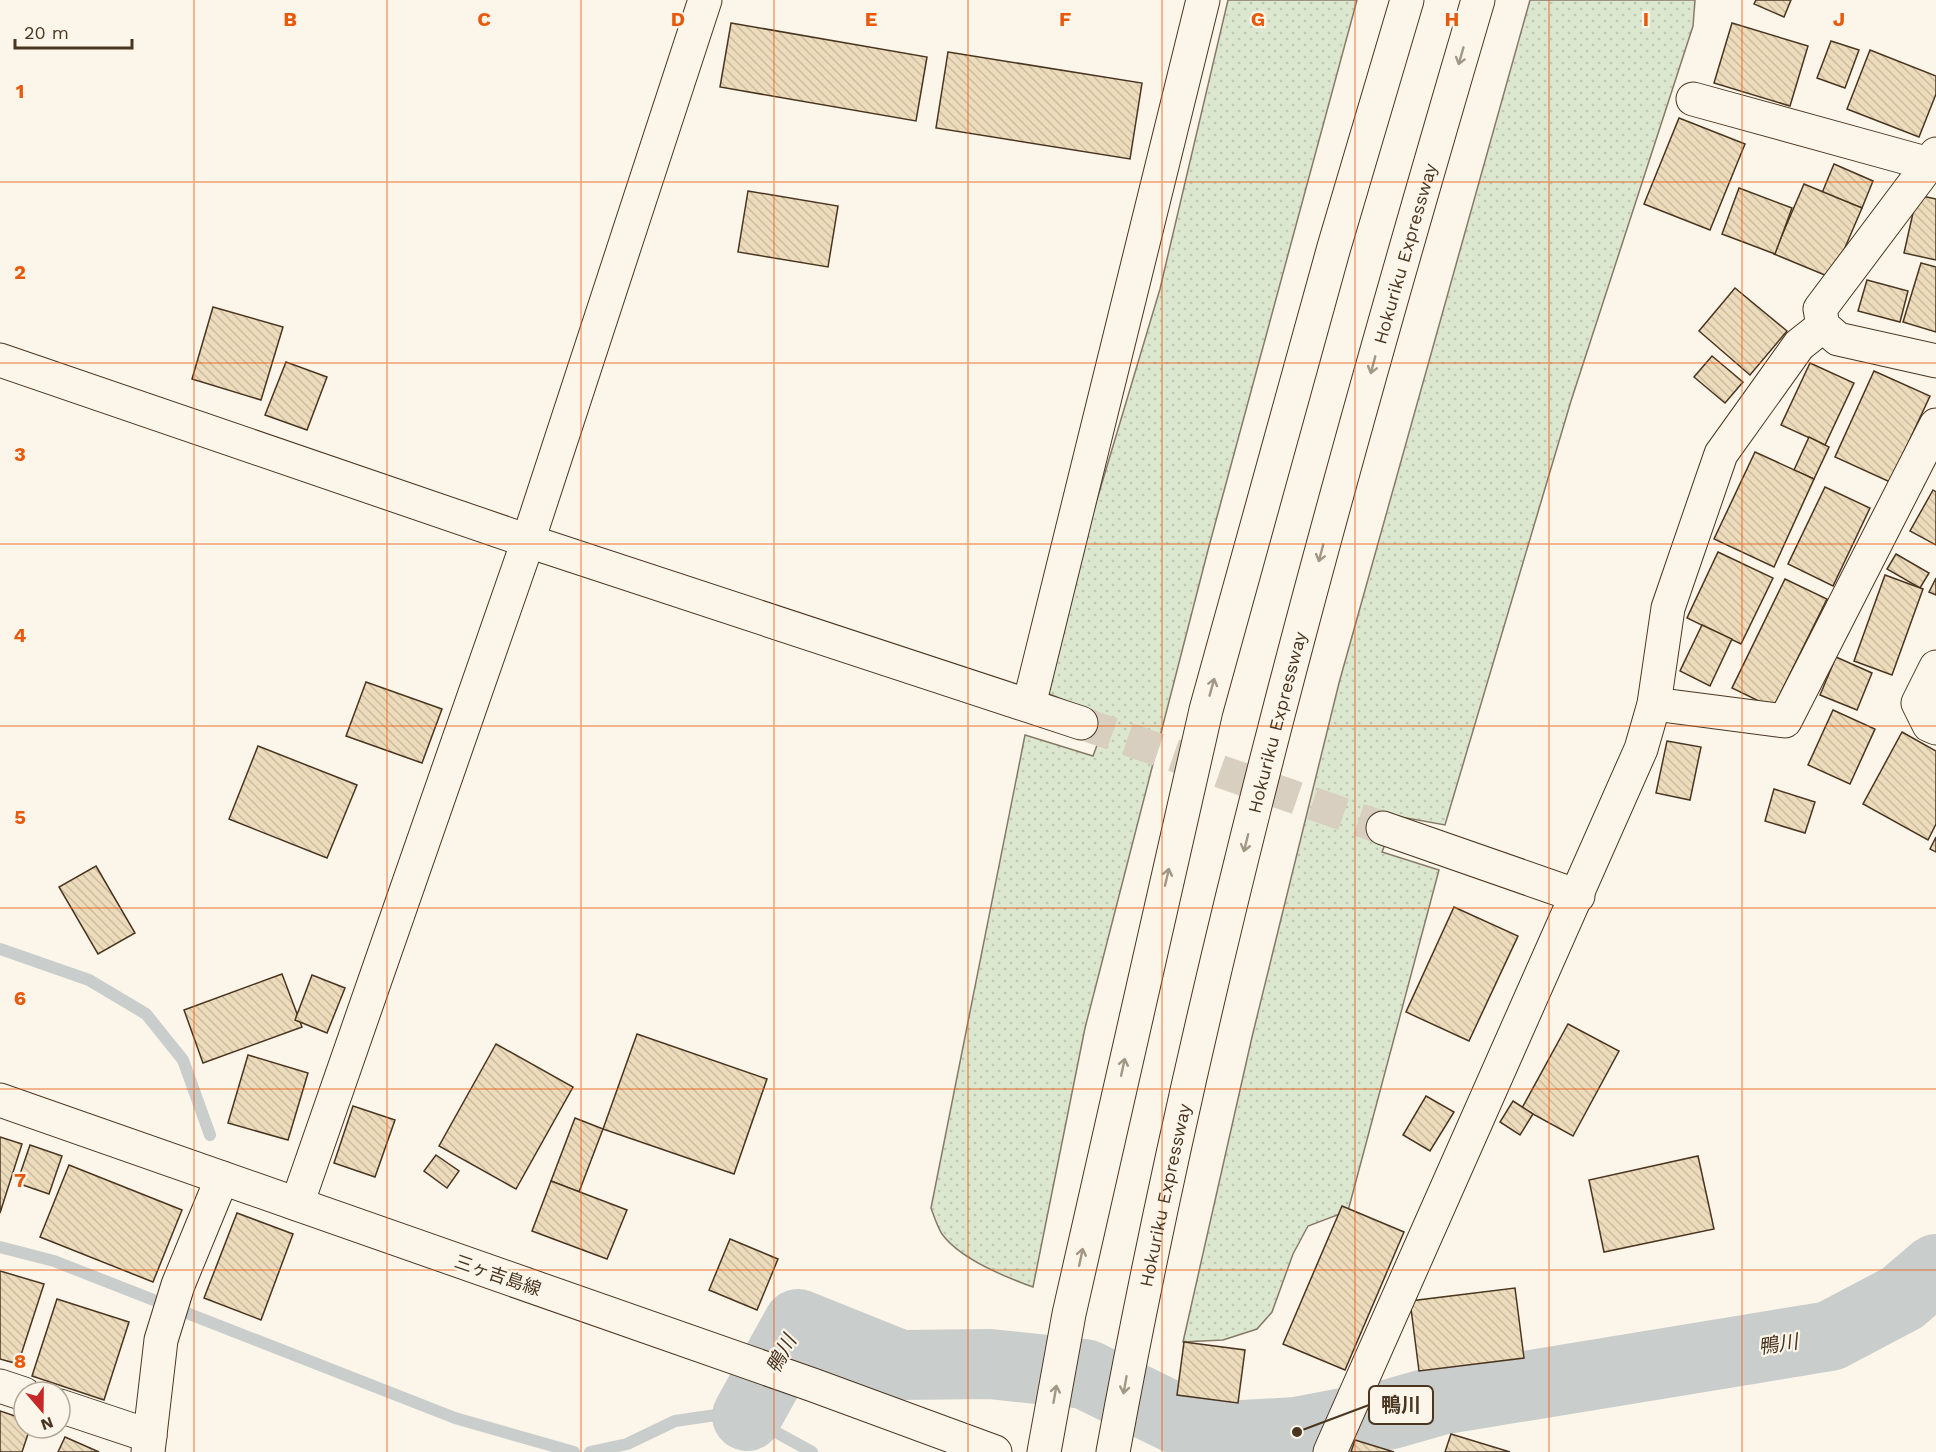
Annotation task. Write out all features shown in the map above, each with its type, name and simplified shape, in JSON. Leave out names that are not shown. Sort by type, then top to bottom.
[{"type":"main road","points":[[297,1204],[528,541],[705,0]]},
{"type":"main road","points":[[1029,705],[1203,0]]},
{"type":"main road","points":[[1044,1452],[1069,1314],[1206,710],[1334,247],[1407,0]]},
{"type":"main road","name":"Hokuriku Expressway","points":[[1113,1452],[1136,1327],[1194,1059],[1280,703],[1401,260],[1478,0]]},
{"type":"main road","points":[[1693,99],[1934,162],[1820,309],[1823,326],[1838,339],[1936,361]]},
{"type":"main road","points":[[1330,1452],[1578,896],[1641,749],[1654,704],[1668,608],[1721,454],[1799,345],[1823,326]]},
{"type":"main road","points":[[0,360],[528,541],[1081,723]]},
{"type":"main road","points":[[1654,704],[1785,721],[1936,425]]},
{"type":"main road","points":[[1936,667],[1918,703],[1929,725],[1936,729]]},
{"type":"main road","points":[[1383,828],[1578,896]]},
{"type":"main road","name":"三ヶ吉島線","points":[[0,1100],[813,1385],[995,1452]]},
{"type":"main road","points":[[72,1411],[149,1444],[160,1340],[178,1285],[222,1178]]},
{"type":"green space","points":[[1228,0],[1357,0],[1208,550],[1085,1028],[1033,1287],[997,1272],[960,1251],[942,1234],[931,1208],[1025,735],[1093,756],[1107,718],[1040,690],[1160,289]]},
{"type":"green space","points":[[1530,0],[1695,0],[1693,26],[1571,401],[1445,825],[1396,816],[1382,852],[1439,870],[1348,1211],[1308,1226],[1293,1254],[1272,1312],[1257,1329],[1223,1340],[1183,1342],[1252,1037],[1339,683]]},
{"type":"building","points":[[1756,0],[1791,0],[1784,17],[1754,4]]},
{"type":"building","points":[[731,23],[927,57],[916,121],[720,87]]},
{"type":"building","points":[[1732,23],[1808,46],[1790,106],[1714,83]]},
{"type":"building","points":[[1831,41],[1859,50],[1845,88],[1817,78]]},
{"type":"building","points":[[1870,50],[1936,76],[1936,94],[1919,137],[1847,109]]},
{"type":"building","points":[[948,52],[1142,83],[1130,159],[936,128]]},
{"type":"building","points":[[1679,118],[1745,144],[1710,230],[1644,204]]},
{"type":"building","points":[[1834,164],[1873,181],[1862,208],[1822,193]]},
{"type":"building","points":[[1804,184],[1862,208],[1832,278],[1774,254]]},
{"type":"building","points":[[1739,188],[1792,208],[1775,254],[1722,234]]},
{"type":"building","points":[[748,191],[838,206],[828,267],[738,252]]},
{"type":"building","points":[[1917,195],[1936,199],[1936,260],[1904,253]]},
{"type":"building","points":[[1921,263],[1936,267],[1936,332],[1903,322]]},
{"type":"building","points":[[1867,280],[1908,291],[1900,322],[1858,311]]},
{"type":"building","points":[[1735,288],[1787,331],[1750,375],[1699,331]]},
{"type":"building","points":[[213,307],[283,327],[261,400],[192,379]]},
{"type":"building","points":[[1712,356],[1743,382],[1725,403],[1694,377]]},
{"type":"building","points":[[286,362],[327,377],[307,430],[265,415]]},
{"type":"building","points":[[1810,363],[1854,383],[1825,445],[1781,425]]},
{"type":"building","points":[[1874,371],[1930,396],[1890,482],[1835,457]]},
{"type":"building","points":[[1809,437],[1829,447],[1814,479],[1794,470]]},
{"type":"building","points":[[1755,452],[1814,479],[1774,567],[1714,539]]},
{"type":"building","points":[[1825,487],[1870,508],[1833,586],[1788,564]]},
{"type":"building","points":[[1933,490],[1936,492],[1936,545],[1910,531]]},
{"type":"building","points":[[1718,552],[1773,578],[1741,644],[1687,618]]},
{"type":"building","points":[[1896,554],[1929,573],[1920,588],[1887,569]]},
{"type":"building","points":[[1885,575],[1923,589],[1892,675],[1854,661]]},
{"type":"building","points":[[1936,578],[1936,595],[1929,592]]},
{"type":"building","points":[[1785,579],[1827,599],[1773,708],[1732,688]]},
{"type":"building","points":[[1702,625],[1732,639],[1710,686],[1680,671]]},
{"type":"building","points":[[1836,657],[1872,673],[1857,710],[1820,695]]},
{"type":"building","points":[[366,682],[442,709],[422,763],[346,736]]},
{"type":"building","points":[[1833,710],[1875,729],[1850,784],[1808,765]]},
{"type":"building","points":[[1902,732],[1936,751],[1936,824],[1928,840],[1863,804]]},
{"type":"building","points":[[1667,741],[1701,747],[1690,800],[1656,793]]},
{"type":"building","points":[[258,746],[357,785],[327,858],[229,819]]},
{"type":"building","points":[[1774,789],[1815,802],[1805,833],[1765,821]]},
{"type":"building","points":[[1936,837],[1936,852],[1930,849]]},
{"type":"building","points":[[96,866],[135,933],[98,954],[59,887]]},
{"type":"building","points":[[1454,907],[1518,936],[1469,1041],[1406,1012]]},
{"type":"building","points":[[282,974],[302,1027],[203,1063],[184,1010]]},
{"type":"building","points":[[312,975],[345,988],[327,1033],[295,1020]]},
{"type":"building","points":[[1568,1024],[1619,1051],[1573,1136],[1522,1108]]},
{"type":"building","points":[[637,1034],[767,1079],[734,1174],[603,1129]]},
{"type":"building","points":[[496,1044],[573,1087],[516,1189],[439,1146]]},
{"type":"building","points":[[248,1055],[308,1073],[288,1140],[228,1123]]},
{"type":"building","points":[[1426,1096],[1454,1112],[1430,1151],[1403,1135]]},
{"type":"building","points":[[1513,1101],[1533,1114],[1520,1135],[1500,1122]]},
{"type":"building","points":[[353,1106],[395,1120],[375,1177],[334,1163]]},
{"type":"building","points":[[575,1118],[603,1129],[579,1192],[551,1181]]},
{"type":"building","points":[[0,1137],[22,1144],[0,1213]]},
{"type":"building","points":[[30,1145],[62,1156],[49,1194],[17,1183]]},
{"type":"building","points":[[436,1155],[459,1171],[447,1188],[424,1171]]},
{"type":"building","points":[[1698,1156],[1714,1229],[1604,1252],[1589,1180]]},
{"type":"building","points":[[69,1165],[182,1210],[153,1282],[40,1237]]},
{"type":"building","points":[[551,1181],[627,1210],[607,1259],[532,1231]]},
{"type":"building","points":[[1342,1206],[1404,1232],[1345,1370],[1283,1344]]},
{"type":"building","points":[[237,1213],[293,1234],[261,1320],[204,1298]]},
{"type":"building","points":[[730,1239],[778,1259],[757,1310],[709,1290]]},
{"type":"building","points":[[0,1271],[44,1284],[18,1364],[0,1359]]},
{"type":"building","points":[[1515,1288],[1524,1358],[1419,1371],[1410,1301]]},
{"type":"building","points":[[57,1299],[129,1322],[104,1400],[72,1389],[72,1380],[44,1380],[32,1376]]},
{"type":"building","points":[[1184,1342],[1245,1350],[1238,1403],[1177,1395]]},
{"type":"building","points":[[0,1411],[12,1415],[12,1440],[26,1440],[22,1452],[0,1452]]},
{"type":"building","points":[[1451,1434],[1510,1452],[1445,1452]]},
{"type":"building","points":[[64,1440],[72,1440],[99,1452],[58,1452]]},
{"type":"building","points":[[1355,1440],[1394,1452],[1351,1452]]},
{"type":"waterway","points":[[0,949],[89,980],[146,1014],[183,1060],[210,1135]]},
{"type":"waterway","points":[[0,1247],[54,1261],[455,1418],[574,1452]]},
{"type":"waterway","name":"鴨川","points":[[747,1416],[798,1324],[900,1365],[990,1364],[1085,1374],[1185,1423],[1226,1436],[1297,1432],[1391,1414],[1440,1400],[1830,1336],[1902,1298],[1936,1269]]},
{"type":"waterway","points":[[590,1452],[627,1444],[675,1421],[730,1413],[747,1416],[812,1452]]},
{"type":"tunnel","points":[[1081,723],[1383,828]]},
{"type":"place","name":"鴨川","points":[[1297,1432]]}]
